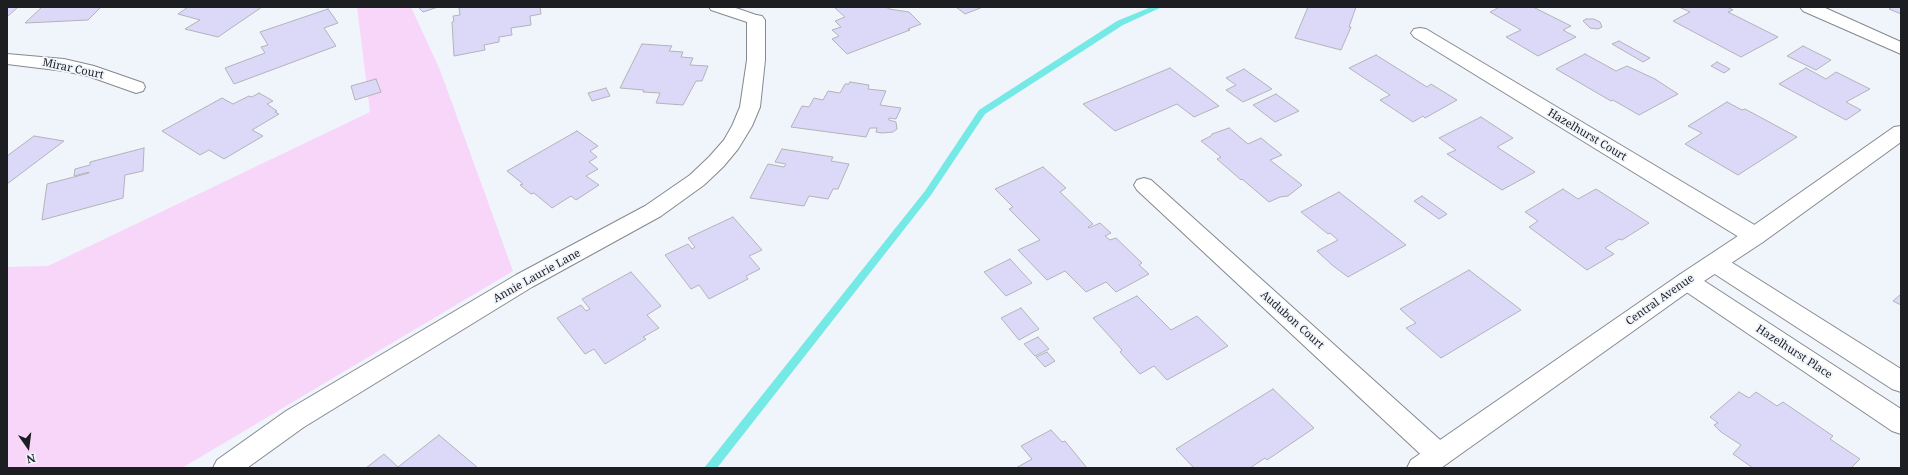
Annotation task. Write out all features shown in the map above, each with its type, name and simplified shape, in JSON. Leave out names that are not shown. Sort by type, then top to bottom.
[{"type":"street","points":[[1809,7],[1901,50]]},
{"type":"street","name":"Annie Laurie Lane","points":[[226,468],[295,419],[524,281],[654,211],[697,180],[716,162],[731,144],[742,126],[750,108],[756,60],[756,20]]},
{"type":"street","name":"Hazelhurst Court","points":[[1420,33],[1755,236]]},
{"type":"street","name":"Mirar Court","points":[[7,59],[64,65],[94,72],[136,88]]},
{"type":"street","name":"Central Avenue","points":[[1420,468],[1687,281],[1755,236],[1901,132]]},
{"type":"street","name":"Audubon Court","points":[[1144,185],[1439,455]]},
{"type":"street","points":[[1715,263],[1901,382]]},
{"type":"street","name":"Hazelhurst Place","points":[[1687,281],[1901,423]]},
{"type":"lane","points":[[718,7],[756,20]]},
{"type":"shaded area","points":[[357,7],[411,7],[440,70],[513,271],[182,468],[7,468],[7,267],[48,266],[370,112]]},
{"type":"building","points":[[7,7],[18,7],[7,17]]},
{"type":"building","points":[[42,7],[101,7],[88,20],[25,23]]},
{"type":"building","points":[[188,7],[262,7],[218,37],[185,29],[200,20],[178,14]]},
{"type":"building","points":[[418,7],[438,7],[423,12]]},
{"type":"building","points":[[540,7],[541,14],[530,16],[531,25],[511,28],[512,35],[499,37],[499,42],[484,45],[485,50],[454,56],[453,16],[460,15],[459,8]]},
{"type":"building","points":[[886,7],[889,9],[909,12],[921,24],[908,29],[910,30],[847,54],[832,39],[839,36],[832,30],[841,27],[835,21],[845,17],[835,8]]},
{"type":"building","points":[[956,7],[983,7],[965,14]]},
{"type":"building","points":[[1308,7],[1356,7],[1349,27],[1351,27],[1341,50],[1295,38]]},
{"type":"building","points":[[1500,7],[1533,7],[1571,26],[1563,30],[1576,37],[1538,56],[1506,37],[1521,30],[1490,12]]},
{"type":"building","points":[[1679,7],[1727,7],[1733,10],[1728,12],[1778,37],[1741,57],[1673,21],[1690,12]]},
{"type":"building","points":[[1892,7],[1901,7],[1901,14],[1889,9]]},
{"type":"building","points":[[328,9],[338,23],[324,28],[336,46],[234,84],[225,68],[265,53],[261,47],[268,45],[260,32]]},
{"type":"building","points":[[1586,19],[1594,19],[1600,22],[1602,27],[1598,29],[1590,28],[1583,21]]},
{"type":"building","points":[[1619,41],[1650,58],[1643,62],[1612,44]]},
{"type":"building","points":[[642,44],[672,46],[669,51],[683,52],[681,57],[693,58],[690,65],[708,66],[702,81],[696,81],[683,105],[656,103],[660,93],[620,88]]},
{"type":"building","points":[[1803,46],[1831,60],[1816,70],[1787,56]]},
{"type":"building","points":[[1585,54],[1616,71],[1627,66],[1655,79],[1678,94],[1639,115],[1613,100],[1611,101],[1556,69]]},
{"type":"building","points":[[1376,55],[1427,87],[1431,84],[1457,100],[1425,118],[1423,116],[1413,122],[1380,100],[1390,95],[1349,68]]},
{"type":"building","points":[[1717,62],[1730,69],[1724,73],[1711,66]]},
{"type":"building","points":[[1170,68],[1219,106],[1194,117],[1177,104],[1115,131],[1083,104]]},
{"type":"building","points":[[1806,68],[1826,79],[1836,72],[1870,89],[1846,102],[1861,110],[1846,120],[1779,84]]},
{"type":"building","points":[[1244,69],[1272,89],[1243,102],[1226,90],[1236,85],[1226,78]]},
{"type":"building","points":[[376,79],[381,92],[355,100],[351,86]]},
{"type":"building","points":[[850,82],[869,85],[868,89],[886,91],[880,105],[901,108],[896,119],[889,118],[889,120],[896,122],[897,129],[893,132],[882,133],[876,132],[877,128],[870,128],[866,137],[791,127],[802,106],[809,107],[814,98],[823,100],[828,91],[840,93],[845,84],[849,84]]},
{"type":"building","points":[[606,88],[610,96],[592,101],[588,93]]},
{"type":"building","points":[[259,93],[273,101],[267,104],[279,114],[252,130],[263,136],[224,159],[209,150],[200,155],[162,131],[222,98],[233,104]]},
{"type":"building","points":[[1276,94],[1299,111],[1275,122],[1253,105]]},
{"type":"building","points":[[1727,102],[1742,110],[1745,109],[1797,137],[1738,175],[1685,144],[1702,133],[1688,126]]},
{"type":"building","points":[[1481,117],[1513,138],[1497,147],[1535,172],[1502,190],[1447,154],[1456,150],[1439,138]]},
{"type":"building","points":[[1229,128],[1248,144],[1261,138],[1282,155],[1270,160],[1302,185],[1288,196],[1280,197],[1269,202],[1217,159],[1221,157],[1201,141],[1212,134]]},
{"type":"building","points":[[577,131],[598,146],[590,151],[597,157],[589,162],[598,169],[586,176],[599,185],[576,200],[571,196],[552,208],[534,193],[531,194],[520,185],[523,184],[507,171]]},
{"type":"building","points":[[34,136],[64,141],[7,184],[7,156]]},
{"type":"building","points":[[144,148],[143,171],[125,175],[123,198],[42,220],[47,184],[89,173],[74,176],[75,169],[90,165],[90,162]]},
{"type":"building","points":[[782,149],[833,157],[831,161],[849,164],[838,189],[833,189],[828,199],[809,196],[804,206],[750,198],[768,164],[784,167],[786,164],[775,162]]},
{"type":"building","points":[[1043,167],[1066,188],[1060,192],[1093,224],[1088,227],[1089,228],[1100,223],[1111,233],[1105,236],[1110,240],[1116,238],[1142,263],[1139,265],[1149,274],[1116,292],[1106,282],[1086,292],[1065,271],[1047,280],[1018,250],[1040,240],[1009,209],[1013,207],[995,189]]},
{"type":"building","points":[[1563,189],[1578,199],[1596,189],[1649,223],[1622,240],[1619,239],[1605,248],[1614,254],[1587,270],[1529,227],[1538,221],[1525,212]]},
{"type":"building","points":[[1339,192],[1406,245],[1348,277],[1317,251],[1338,240],[1330,233],[1328,234],[1301,212]]},
{"type":"building","points":[[1422,196],[1447,214],[1439,219],[1414,201]]},
{"type":"building","points":[[733,217],[762,250],[749,256],[760,269],[746,276],[748,279],[709,299],[699,285],[691,289],[665,255],[688,244],[692,249],[695,247],[688,238]]},
{"type":"building","points":[[1010,259],[1032,283],[1006,296],[984,272]]},
{"type":"building","points":[[1469,270],[1521,310],[1441,358],[1406,328],[1416,323],[1400,309]]},
{"type":"building","points":[[631,272],[661,306],[647,315],[659,328],[643,337],[646,339],[605,364],[594,349],[585,354],[557,318],[581,305],[586,311],[590,309],[582,299]]},
{"type":"building","points":[[1901,294],[1901,305],[1893,301]]},
{"type":"building","points":[[1137,296],[1171,330],[1197,316],[1228,346],[1167,380],[1154,366],[1140,374],[1120,352],[1122,350],[1093,318]]},
{"type":"building","points":[[1021,308],[1039,329],[1019,340],[1001,318]]},
{"type":"building","points":[[1038,337],[1049,349],[1035,356],[1024,344]]},
{"type":"building","points":[[1047,352],[1055,361],[1045,367],[1036,357]]},
{"type":"building","points":[[1273,389],[1314,428],[1267,460],[1265,458],[1250,468],[1194,468],[1176,449]]},
{"type":"building","points":[[1739,392],[1749,398],[1756,392],[1777,406],[1783,402],[1833,436],[1830,439],[1860,459],[1851,468],[1753,468],[1733,454],[1741,445],[1721,432],[1714,425],[1718,423],[1710,417]]},
{"type":"building","points":[[1051,430],[1062,442],[1065,441],[1087,468],[1016,468],[1032,459],[1021,446]]},
{"type":"building","points":[[439,435],[478,468],[366,468],[384,454],[398,467]]},
{"type":"waterway","points":[[710,468],[928,193],[982,112],[1120,23],[1158,7]]}]
